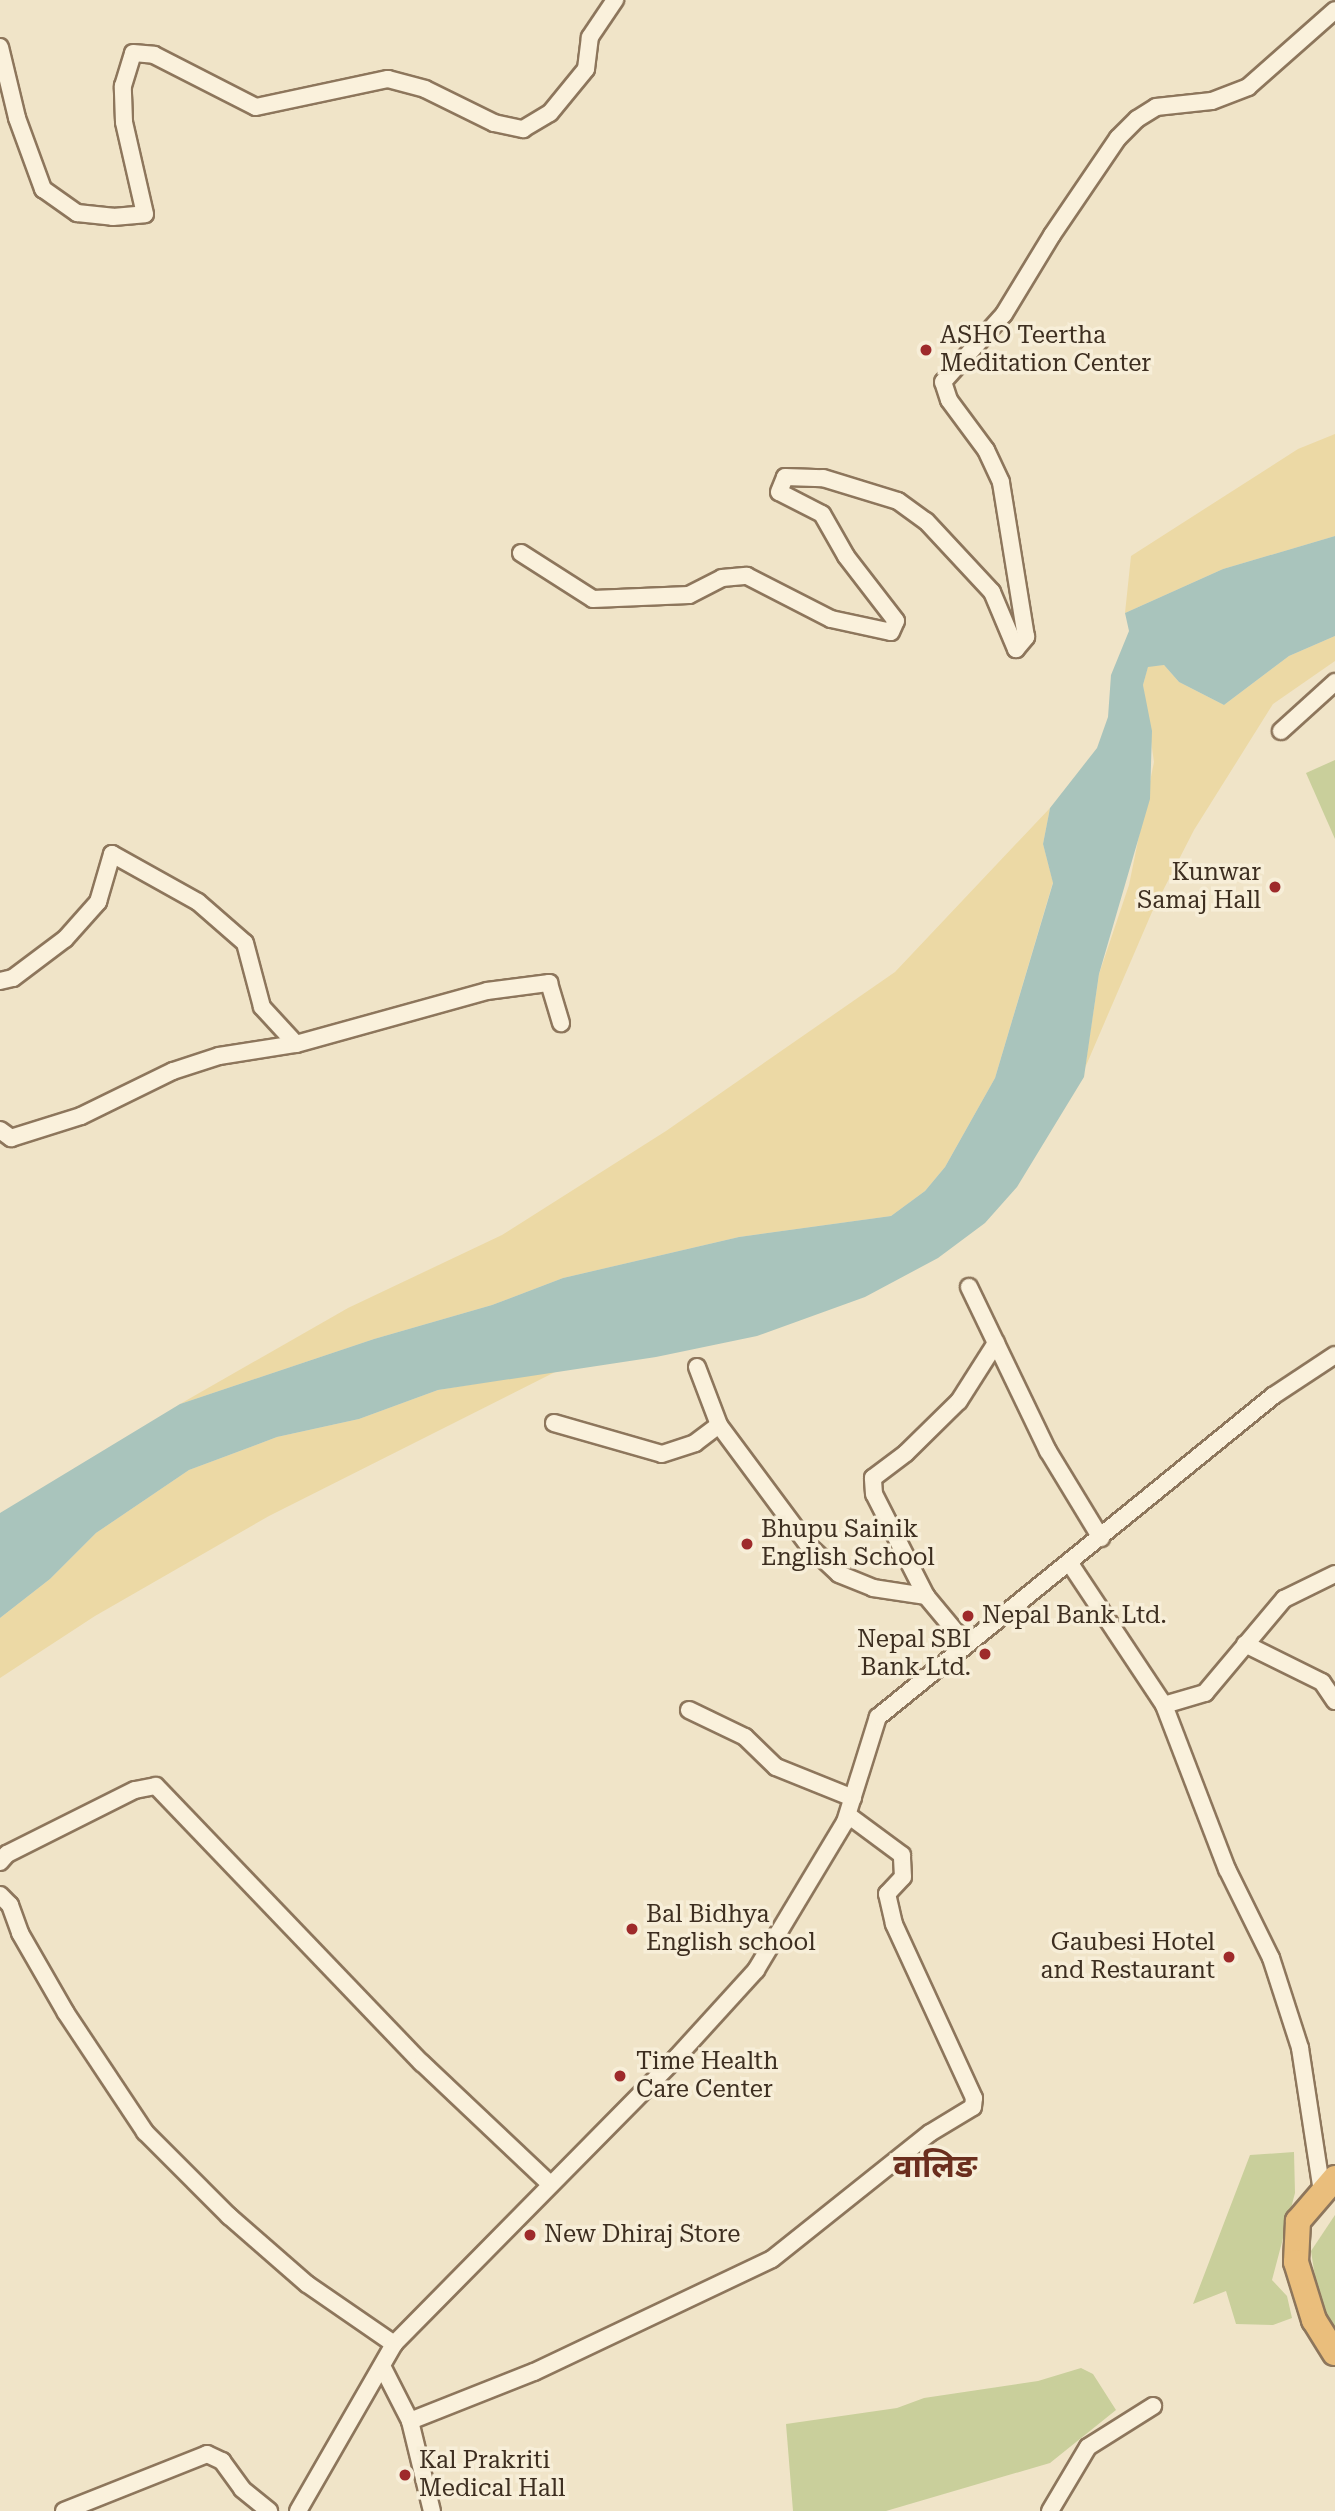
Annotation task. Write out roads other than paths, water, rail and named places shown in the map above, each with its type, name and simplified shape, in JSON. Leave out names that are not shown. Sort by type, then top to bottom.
[{"type":"highway","points":[[1328,2184],[1298,2221],[1296,2262],[1314,2320],[1335,2353]]},
{"type":"street","points":[[0,47],[17,118],[43,189],[77,213],[113,217],[145,214],[124,122],[122,86],[133,54],[154,55],[256,107],[388,79],[425,89],[494,123],[523,129],[550,113],[586,69],[590,37],[615,0]]},
{"type":"street","points":[[521,553],[593,599],[689,595],[722,578],[747,576],[831,619],[891,632],[896,621],[846,556],[822,514],[779,492],[785,477],[823,478],[898,501],[926,521],[992,592],[1016,649],[1026,637],[1001,482],[986,450],[949,400],[943,382],[1004,314],[1052,234],[1118,138],[1137,119],[1156,107],[1212,100],[1248,87],[1335,10]]},
{"type":"street","points":[[1281,731],[1335,682]]},
{"type":"street","points":[[0,981],[13,978],[65,939],[98,902],[112,854],[198,902],[245,943],[262,1007],[296,1044]]},
{"type":"street","points":[[0,1130],[11,1138],[81,1116],[173,1071],[219,1056],[296,1044],[487,991],[549,982],[561,1023]]},
{"type":"street","points":[[970,1287],[1048,1451],[1101,1538]]},
{"type":"street","points":[[966,1644],[926,1596],[874,1494],[873,1478],[906,1453],[959,1401],[996,1343]]},
{"type":"street","points":[[298,2511],[394,2344],[756,1970],[828,1857],[848,1815],[878,1717],[1273,1396],[1335,1355]]},
{"type":"street","points":[[696,1367],[719,1425],[795,1529],[839,1574],[873,1588],[926,1596]]},
{"type":"street","points":[[554,1423],[662,1454],[695,1443],[719,1425]]},
{"type":"street","points":[[1069,1562],[1164,1705],[1227,1869],[1271,1958],[1300,2048],[1328,2184]]},
{"type":"street","points":[[1164,1705],[1205,1693],[1284,1599],[1335,1573]]},
{"type":"street","points":[[1245,1644],[1322,1682],[1335,1701]]},
{"type":"street","points":[[689,1710],[745,1737],[776,1767],[853,1798]]},
{"type":"street","points":[[0,1862],[7,1854],[135,1790],[156,1786],[422,2063],[550,2184]]},
{"type":"street","points":[[410,2421],[534,2372],[772,2259],[930,2133],[973,2107],[974,2098],[894,1924],[887,1894],[903,1877],[902,1855],[848,1815]]},
{"type":"street","points":[[0,1895],[10,1905],[20,1933],[66,2013],[145,2133],[229,2216],[307,2284],[394,2344]]},
{"type":"street","points":[[382,2366],[410,2421],[432,2511]]},
{"type":"street","points":[[1050,2511],[1088,2447],[1153,2406]]},
{"type":"street","points":[[64,2511],[207,2455],[222,2461],[242,2489],[270,2511]]},
{"type":"water","points":[[1335,536],[1335,636],[1289,656],[1224,705],[1179,682],[1164,665],[1148,667],[1143,685],[1152,731],[1150,799],[1099,974],[1084,1077],[1017,1187],[985,1223],[938,1258],[865,1297],[757,1336],[656,1357],[438,1390],[359,1419],[277,1437],[189,1470],[96,1533],[50,1579],[0,1618],[0,1513],[180,1404],[374,1339],[492,1305],[563,1278],[739,1237],[891,1216],[925,1191],[945,1167],[995,1078],[1053,883],[1043,844],[1050,808],[1097,748],[1108,717],[1111,675],[1129,631],[1125,613],[1223,569]]},
{"type":"place","name":"ASHO Teertha Meditation Center","points":[[926,350]]},
{"type":"place","name":"Kunwar Samaj Hall","points":[[1275,887]]},
{"type":"place","name":"Bhupu Sainik English School","points":[[747,1544]]},
{"type":"place","name":"Nepal Bank Ltd.","points":[[968,1616]]},
{"type":"place","name":"Nepal SBI Bank Ltd.","points":[[985,1654]]},
{"type":"place","name":"Bal Bidhya English school","points":[[632,1929]]},
{"type":"place","name":"Gaubesi Hotel and Restaurant","points":[[1229,1957]]},
{"type":"place","name":"Time Health Care Center","points":[[620,2076]]},
{"type":"place","name":"New Dhiraj Store","points":[[530,2235]]},
{"type":"place","name":"Kal Prakriti Medical Hall","points":[[405,2475]]},
{"type":"district","name":"वालिङ","points":[[935,2166]]}]
